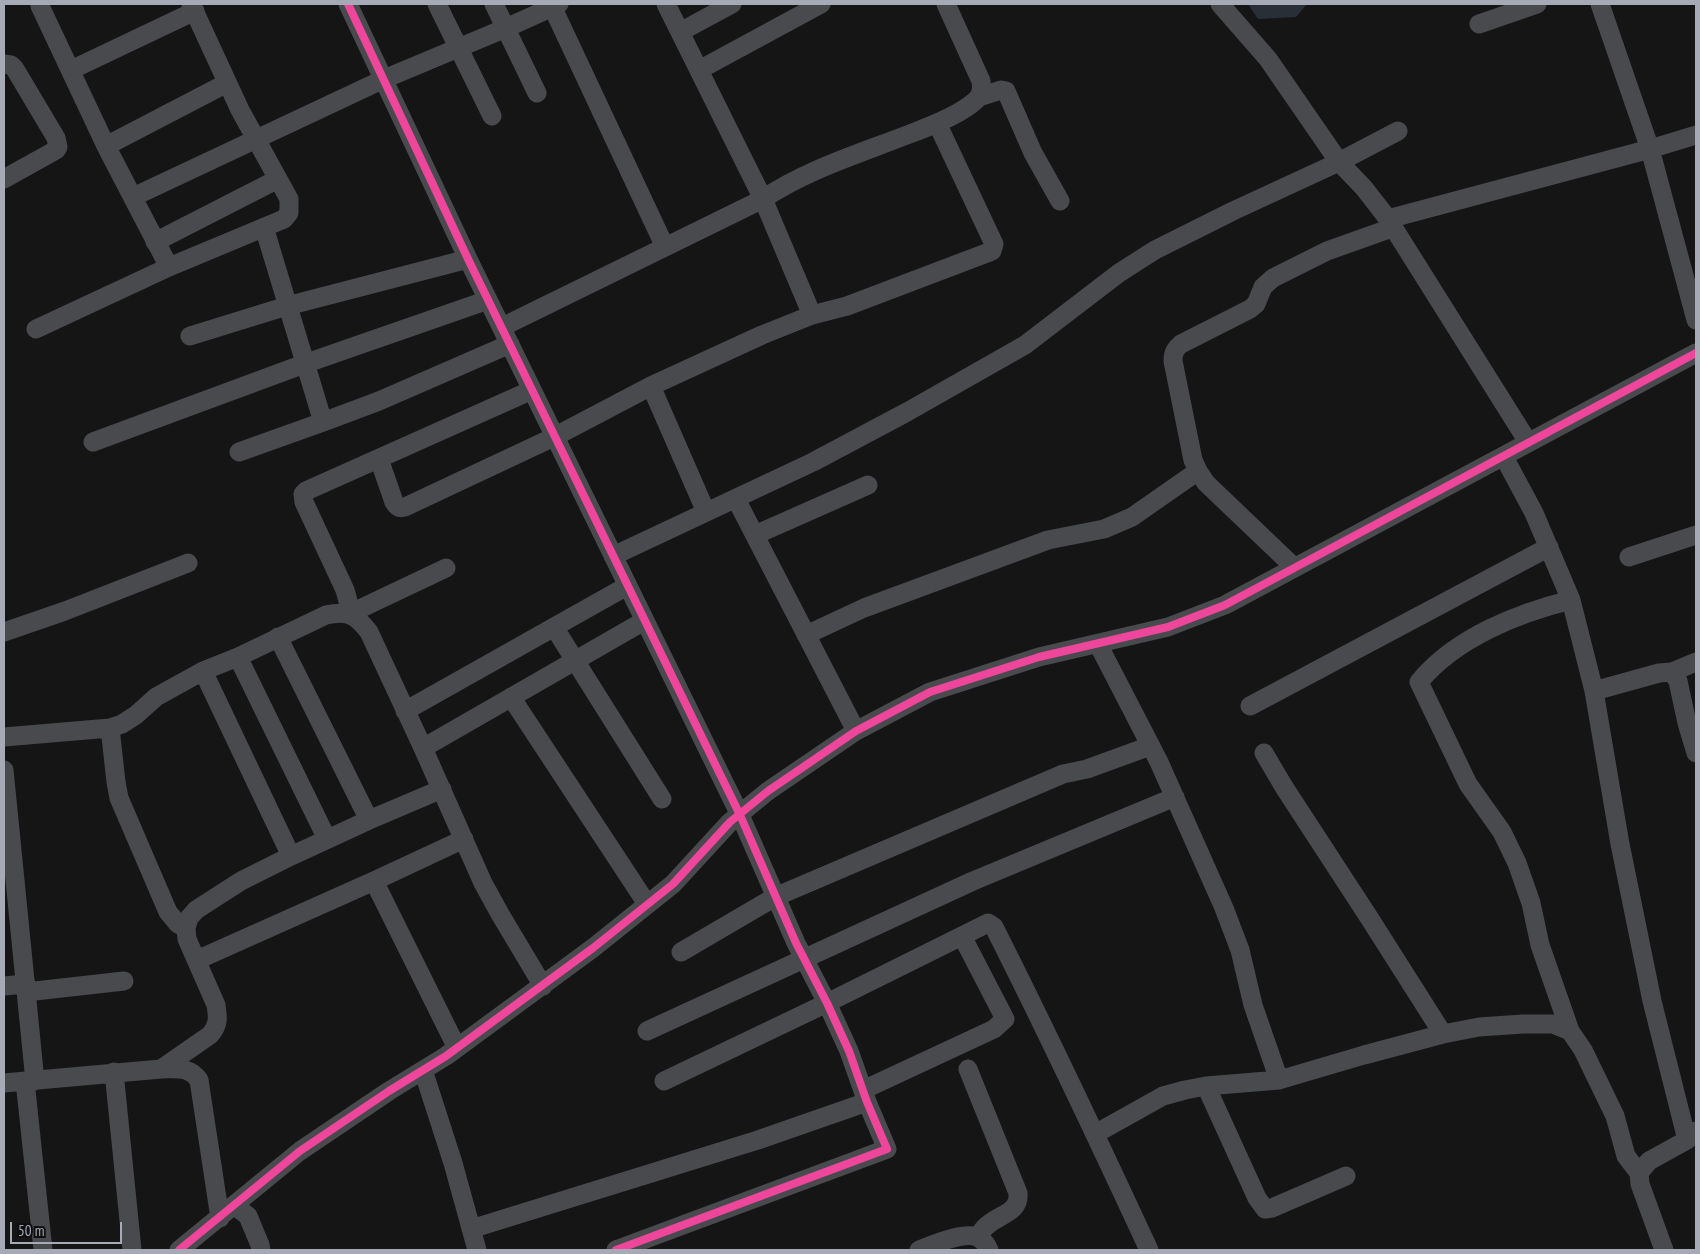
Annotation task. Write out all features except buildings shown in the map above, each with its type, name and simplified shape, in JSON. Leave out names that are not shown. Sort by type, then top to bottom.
[{"type":"street","points":[[348,4],[554,437],[740,815],[775,897],[849,1051],[887,1150],[616,1250]]},
{"type":"street","points":[[437,4],[492,116]]},
{"type":"street","points":[[494,4],[537,93]]},
{"type":"street","points":[[666,4],[763,199],[812,315]]},
{"type":"street","points":[[680,32],[732,4]]},
{"type":"street","points":[[699,70],[821,4]]},
{"type":"street","points":[[502,327],[763,199],[812,172],[937,123],[974,103],[982,89],[980,81],[946,4]]},
{"type":"street","points":[[1220,4],[1268,59],[1339,162],[1364,188],[1388,219],[1528,442]]},
{"type":"street","points":[[1479,24],[1537,4]]},
{"type":"street","points":[[1600,4],[1650,149],[1696,320]]},
{"type":"street","points":[[133,197],[384,79],[506,28],[554,5],[665,247]]},
{"type":"street","points":[[40,6],[106,146],[169,267]]},
{"type":"street","points":[[36,329],[169,267],[284,219],[290,213],[289,199],[256,140],[193,8],[71,70]]},
{"type":"street","points":[[4,64],[11,65],[15,69],[56,138],[58,147],[56,150],[4,179]]},
{"type":"street","points":[[106,146],[228,83]]},
{"type":"street","points":[[979,97],[1001,90],[1006,91],[1033,153],[1060,202]]},
{"type":"street","points":[[379,459],[396,507],[401,508],[554,437],[651,386],[762,335],[812,315],[847,306],[989,252],[994,248],[994,244],[937,123]]},
{"type":"street","points":[[612,556],[813,462],[906,412],[1025,345],[1119,273],[1155,250],[1233,211],[1339,162],[1398,131]]},
{"type":"street","points":[[1388,219],[1650,149],[1696,134]]},
{"type":"street","points":[[155,242],[278,179]]},
{"type":"street","points":[[1294,567],[1206,482],[1198,471],[1193,460],[1173,361],[1175,349],[1250,309],[1256,304],[1263,287],[1273,278],[1328,251],[1386,230],[1389,227],[1388,219]]},
{"type":"street","points":[[264,227],[323,422]]},
{"type":"street","points":[[190,336],[288,306],[468,259]]},
{"type":"street","points":[[93,442],[304,364],[488,300]]},
{"type":"street","points":[[238,452],[379,400],[510,344]]},
{"type":"street","points":[[179,1250],[300,1151],[457,1048],[543,986],[673,884],[730,822],[768,791],[856,731],[930,692],[1040,657],[1168,626],[1226,605],[1696,353]]},
{"type":"street","points":[[651,386],[706,512]]},
{"type":"street","points":[[350,614],[345,590],[302,498],[306,491],[532,390]]},
{"type":"street","points":[[1504,457],[1534,512],[1572,600],[1594,691],[1620,844],[1652,1001],[1692,1136],[1649,1161],[1639,1173]]},
{"type":"street","points":[[806,635],[864,608],[1048,540],[1104,529],[1132,517],[1198,471]]},
{"type":"street","points":[[755,535],[868,485]]},
{"type":"street","points":[[736,499],[856,731]]},
{"type":"street","points":[[1629,557],[1696,535]]},
{"type":"street","points":[[1250,706],[1549,546]]},
{"type":"street","points":[[4,632],[65,611],[188,563]]},
{"type":"street","points":[[350,614],[446,568]]},
{"type":"street","points":[[405,711],[627,586]]},
{"type":"street","points":[[1572,600],[1538,609],[1480,634],[1450,651],[1419,682],[1468,784],[1502,832],[1517,863],[1530,903],[1540,946],[1570,1031],[1583,1050],[1615,1116],[1626,1156],[1639,1173],[1640,1184],[1664,1250]]},
{"type":"street","points":[[4,737],[110,728],[129,719],[156,697],[203,671],[238,657],[326,615],[339,612],[350,614],[360,620],[369,632],[491,899],[543,986]]},
{"type":"street","points":[[423,748],[644,620]]},
{"type":"street","points":[[554,627],[662,799]]},
{"type":"street","points":[[278,637],[369,820]]},
{"type":"street","points":[[1098,644],[1159,762],[1224,908],[1240,950],[1253,1005],[1279,1080]]},
{"type":"street","points":[[238,657],[328,840]]},
{"type":"street","points":[[1594,691],[1658,673],[1672,672],[1696,662]]},
{"type":"street","points":[[203,671],[291,856]]},
{"type":"street","points":[[1672,672],[1678,682],[1696,753]]},
{"type":"street","points":[[511,697],[647,904]]},
{"type":"street","points":[[110,728],[116,782],[125,813],[168,912],[178,924],[186,928]]},
{"type":"street","points":[[681,952],[775,897],[1063,774],[1087,769],[1150,746]]},
{"type":"street","points":[[1264,752],[1284,787],[1443,1034]]},
{"type":"street","points":[[4,770],[26,988],[30,1081],[42,1250]]},
{"type":"street","points":[[161,1068],[210,1035],[216,1028],[218,1017],[216,1005],[187,939],[186,928],[189,918],[207,902],[241,881],[369,820],[442,790]]},
{"type":"street","points":[[647,1031],[973,881],[1175,798]]},
{"type":"street","points":[[197,960],[464,839]]},
{"type":"street","points":[[374,881],[457,1048]]},
{"type":"street","points":[[664,1082],[988,923],[994,927],[1150,1250]]},
{"type":"street","points":[[471,1230],[758,1140],[865,1096],[994,1029],[1005,1019],[962,936]]},
{"type":"street","points":[[4,986],[26,988],[124,981]]},
{"type":"street","points":[[1095,1134],[1163,1096],[1206,1086],[1279,1080],[1443,1034],[1479,1027],[1523,1024],[1553,1024],[1570,1031]]},
{"type":"street","points":[[4,1083],[161,1068],[185,1070],[194,1073],[199,1080],[220,1218]]},
{"type":"street","points":[[918,1250],[965,1236],[983,1244],[988,1224],[1016,1206],[1019,1200],[1018,1193],[968,1069]]},
{"type":"street","points":[[423,1070],[453,1163],[477,1250]]},
{"type":"street","points":[[114,1072],[132,1250]]},
{"type":"street","points":[[1206,1086],[1257,1198],[1265,1209],[1272,1208],[1346,1176]]},
{"type":"street","points":[[235,1206],[248,1216],[261,1250]]},
{"type":"shaded area","points":[[1248,4],[1307,4],[1296,17],[1258,19]]},
{"type":"cycle path","points":[[348,4],[468,259],[740,815],[796,943],[849,1051],[867,1102],[887,1149],[616,1250]]},
{"type":"cycle path","points":[[179,1250],[300,1151],[389,1091],[446,1056],[593,948],[673,884],[730,822],[768,791],[856,731],[930,692],[1039,657],[1168,627],[1225,605],[1696,353]]}]
